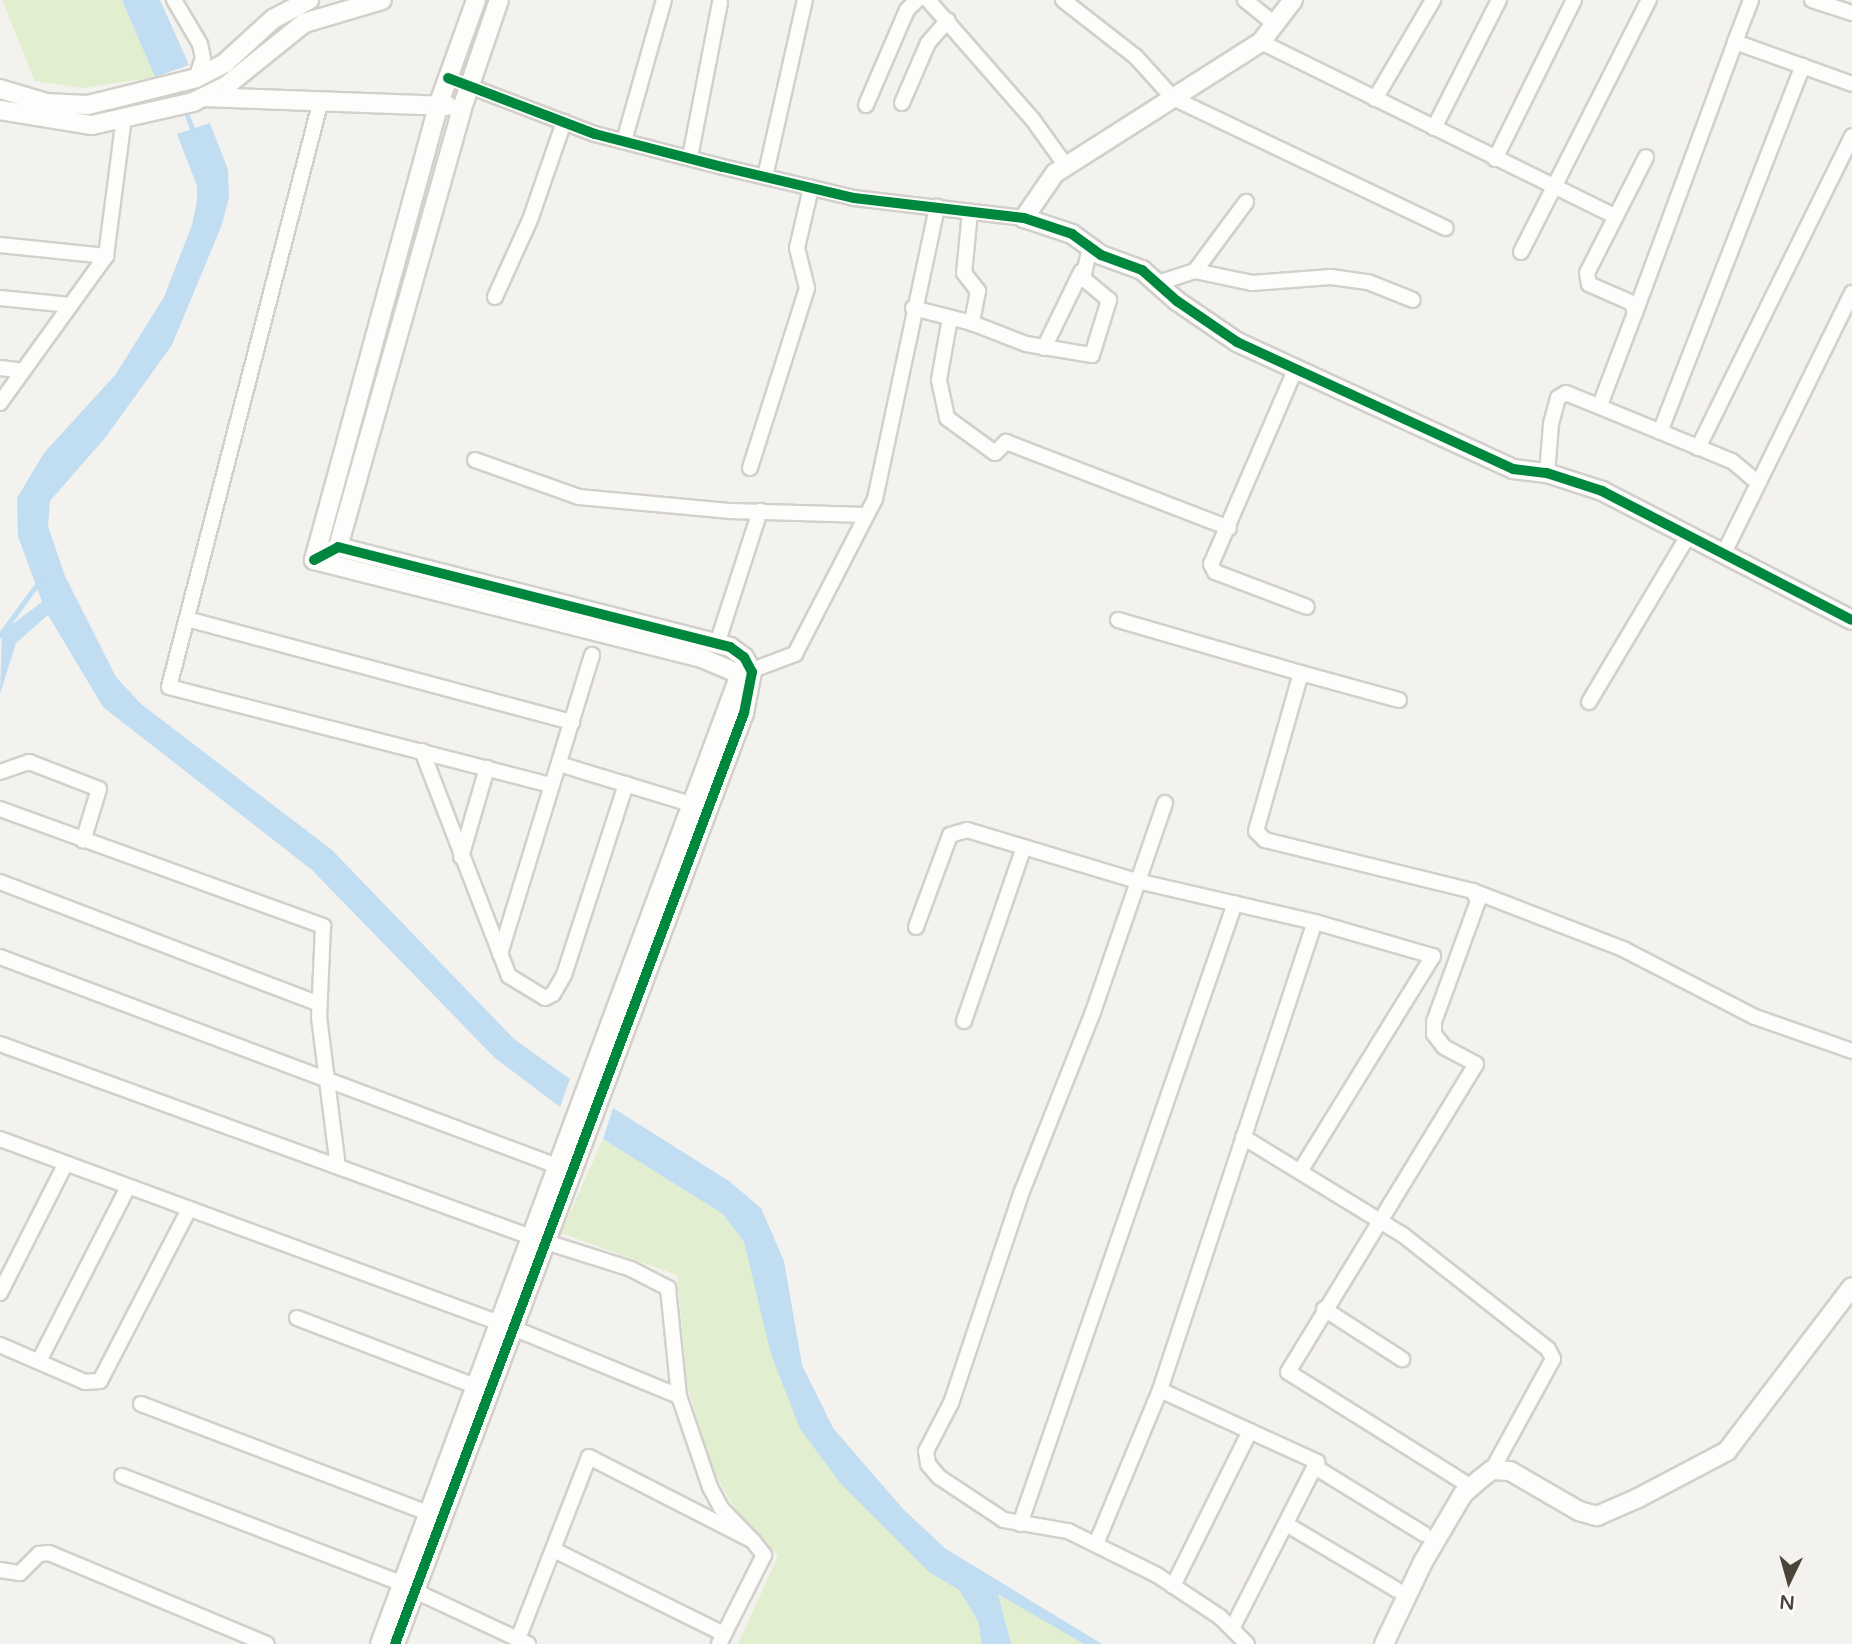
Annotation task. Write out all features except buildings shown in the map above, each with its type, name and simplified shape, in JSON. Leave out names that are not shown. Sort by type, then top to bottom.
[{"type":"street","points":[[174,0],[200,44],[203,58],[181,82]]},
{"type":"street","points":[[0,89],[46,103],[88,105],[181,82],[225,63],[273,19],[309,0]]},
{"type":"street","points":[[0,110],[92,125],[179,105],[226,86],[304,23],[382,0]]},
{"type":"street","points":[[314,560],[439,103],[476,0]]},
{"type":"street","points":[[338,547],[461,111],[499,0]]},
{"type":"street","points":[[624,141],[664,0]]},
{"type":"street","points":[[765,177],[805,0]]},
{"type":"street","points":[[866,105],[907,10],[917,0]]},
{"type":"street","points":[[928,0],[1033,120],[1066,166]]},
{"type":"street","points":[[1063,0],[1136,57],[1173,98],[1446,228]]},
{"type":"street","points":[[1245,0],[1276,24]]},
{"type":"street","points":[[1375,99],[1433,0]]},
{"type":"street","points":[[1434,128],[1499,0]]},
{"type":"street","points":[[1495,159],[1574,0]]},
{"type":"street","points":[[1521,253],[1551,187],[1649,0]]},
{"type":"street","points":[[1600,405],[1751,0]]},
{"type":"street","points":[[1812,0],[1852,13]]},
{"type":"street","points":[[1024,218],[1055,173],[1261,42],[1290,1]]},
{"type":"street","points":[[690,157],[720,3]]},
{"type":"street","points":[[902,103],[928,43],[948,20]]},
{"type":"street","points":[[1261,42],[1551,187],[1615,216]]},
{"type":"street","points":[[1735,42],[1852,84]]},
{"type":"street","points":[[1660,432],[1803,66]]},
{"type":"street","points":[[448,78],[564,122],[624,141],[765,177],[854,198],[1024,218],[1072,234],[1090,247],[1142,270],[1237,342],[1513,469],[1547,473],[1602,491],[1852,620]]},
{"type":"street","points":[[181,82],[204,97],[439,103],[461,111]]},
{"type":"street","points":[[321,100],[169,687],[552,785]]},
{"type":"street","points":[[0,403],[106,256],[124,118]]},
{"type":"street","points":[[495,297],[530,220],[564,122]]},
{"type":"street","points":[[1698,448],[1852,136]]},
{"type":"street","points":[[1635,313],[1632,303],[1588,281],[1587,273],[1646,158]]},
{"type":"street","points":[[750,468],[807,288],[797,247],[811,188]]},
{"type":"street","points":[[1195,271],[1246,202]]},
{"type":"street","points":[[314,560],[704,659],[744,673],[796,654],[877,494],[913,308],[937,207]]},
{"type":"street","points":[[970,212],[964,273],[977,288],[972,323]]},
{"type":"street","points":[[0,245],[106,256]]},
{"type":"street","points":[[1044,348],[1081,272],[1090,247]]},
{"type":"street","points":[[1157,283],[1195,271],[1252,283],[1331,277],[1368,282],[1413,300]]},
{"type":"street","points":[[913,308],[972,323],[1044,348],[1094,353],[1109,300],[1081,272]]},
{"type":"street","points":[[1723,555],[1852,293]]},
{"type":"street","points":[[0,298],[71,305]]},
{"type":"street","points":[[950,318],[939,380],[947,418],[995,453],[1006,442],[1229,528]]},
{"type":"street","points":[[1296,368],[1212,569],[1307,607]]},
{"type":"street","points":[[0,369],[23,371]]},
{"type":"street","points":[[1547,473],[1546,450],[1558,398],[1566,393],[1732,461],[1758,482]]},
{"type":"street","points":[[475,460],[579,497],[761,511],[866,515]]},
{"type":"street","points":[[717,644],[761,511]]},
{"type":"street","points":[[1588,702],[1688,536]]},
{"type":"street","points":[[314,560],[338,547],[717,644],[744,657],[744,713],[592,1096],[409,1588],[380,1644]]},
{"type":"street","points":[[187,619],[572,722]]},
{"type":"street","points":[[1118,620],[1399,700]]},
{"type":"street","points":[[500,954],[592,655]]},
{"type":"street","points":[[538,1239],[557,1166],[592,1096],[694,805],[744,673]]},
{"type":"street","points":[[1301,673],[1256,831],[1265,840],[1474,891],[1623,949],[1755,1017],[1852,1051]]},
{"type":"street","points":[[422,751],[509,976],[536,996],[552,994],[564,975],[626,784]]},
{"type":"street","points":[[0,772],[29,762],[99,789],[83,841]]},
{"type":"street","points":[[559,764],[694,805]]},
{"type":"street","points":[[461,857],[486,768]]},
{"type":"street","points":[[1165,803],[1093,1012],[1022,1191],[951,1403],[926,1451],[928,1464],[946,1483],[1004,1520],[1068,1531],[1096,1544],[1173,1586],[1232,1629],[1247,1644]]},
{"type":"street","points":[[0,809],[323,926],[320,1004],[323,1078],[338,1167]]},
{"type":"street","points":[[916,927],[950,835],[967,830],[1137,881],[1315,922],[1433,956],[1300,1171]]},
{"type":"street","points":[[964,1021],[1024,847]]},
{"type":"street","points":[[0,883],[320,1004]]},
{"type":"street","points":[[1471,1487],[1288,1372],[1377,1219],[1476,1064],[1444,1047],[1434,1034],[1434,1023],[1478,901],[1474,891]]},
{"type":"street","points":[[1020,1524],[1235,902]]},
{"type":"street","points":[[1096,1544],[1160,1390],[1315,922]]},
{"type":"street","points":[[0,957],[557,1166]]},
{"type":"street","points":[[0,1044],[538,1239],[631,1269],[667,1289],[679,1396],[710,1486],[721,1508],[764,1555],[760,1567],[721,1639],[554,1550]]},
{"type":"street","points":[[1243,1136],[1377,1219],[1481,1292],[1548,1349],[1553,1359],[1492,1470],[1471,1487],[1423,1562],[1384,1644]]},
{"type":"street","points":[[0,1139],[506,1326],[679,1396]]},
{"type":"street","points":[[0,1293],[65,1165]]},
{"type":"street","points":[[39,1362],[128,1187]]},
{"type":"street","points":[[0,1345],[85,1382],[100,1381],[189,1209]]},
{"type":"street","points":[[1492,1470],[1510,1471],[1579,1511],[1597,1516],[1638,1498],[1727,1451],[1852,1287]]},
{"type":"street","points":[[1324,1309],[1402,1359]]},
{"type":"street","points":[[297,1318],[475,1386]]},
{"type":"street","points":[[395,1644],[428,1514],[475,1386],[506,1326]]},
{"type":"street","points":[[1160,1390],[1317,1462],[1232,1629]]},
{"type":"street","points":[[141,1404],[428,1514]]},
{"type":"street","points":[[1173,1586],[1250,1431]]},
{"type":"street","points":[[122,1476],[409,1588],[523,1642],[589,1457],[753,1541]]},
{"type":"street","points":[[1315,1467],[1424,1534]]},
{"type":"street","points":[[1286,1524],[1397,1590]]},
{"type":"street","points":[[0,1570],[20,1573],[39,1554],[49,1553],[262,1643]]},
{"type":"green space","points":[[2,0],[122,0],[155,77],[83,88],[35,81]]},
{"type":"green space","points":[[603,1139],[723,1214],[744,1242],[800,1429],[841,1484],[929,1572],[959,1590],[978,1621],[982,1644],[738,1644],[778,1556],[740,1518],[713,1470],[687,1385],[677,1275],[561,1233]]},
{"type":"green space","points":[[998,1594],[1008,1599],[1084,1644],[1011,1644]]},
{"type":"water","points":[[122,0],[160,0],[189,65],[155,77]]},
{"type":"water","points":[[210,123],[228,170],[229,198],[221,227],[172,345],[105,438],[50,501],[48,526],[65,576],[116,677],[141,704],[332,850],[514,1039],[570,1079],[560,1107],[495,1058],[312,870],[103,707],[48,615],[16,643],[0,694],[2,632],[42,602],[18,536],[17,498],[44,453],[116,374],[164,297],[192,225],[197,201],[197,186],[177,134]]},
{"type":"water","points":[[613,1108],[729,1181],[761,1208],[784,1261],[802,1365],[833,1428],[904,1510],[946,1549],[1102,1644],[1084,1644],[998,1594],[1011,1644],[982,1644],[978,1621],[959,1590],[929,1572],[841,1484],[800,1429],[771,1354],[744,1242],[723,1214],[603,1139]]},
{"type":"waterway","points":[[185,109],[194,133]]},
{"type":"waterway","points":[[0,635],[39,582]]},
{"type":"cycle path","points":[[448,78],[595,134],[723,167],[854,198],[1024,218],[1072,234],[1101,255],[1142,270],[1177,301],[1237,342],[1513,469],[1547,473],[1602,491],[1852,620]]},
{"type":"cycle path","points":[[314,560],[338,547],[730,647],[744,657],[752,672],[744,713],[395,1644]]}]
